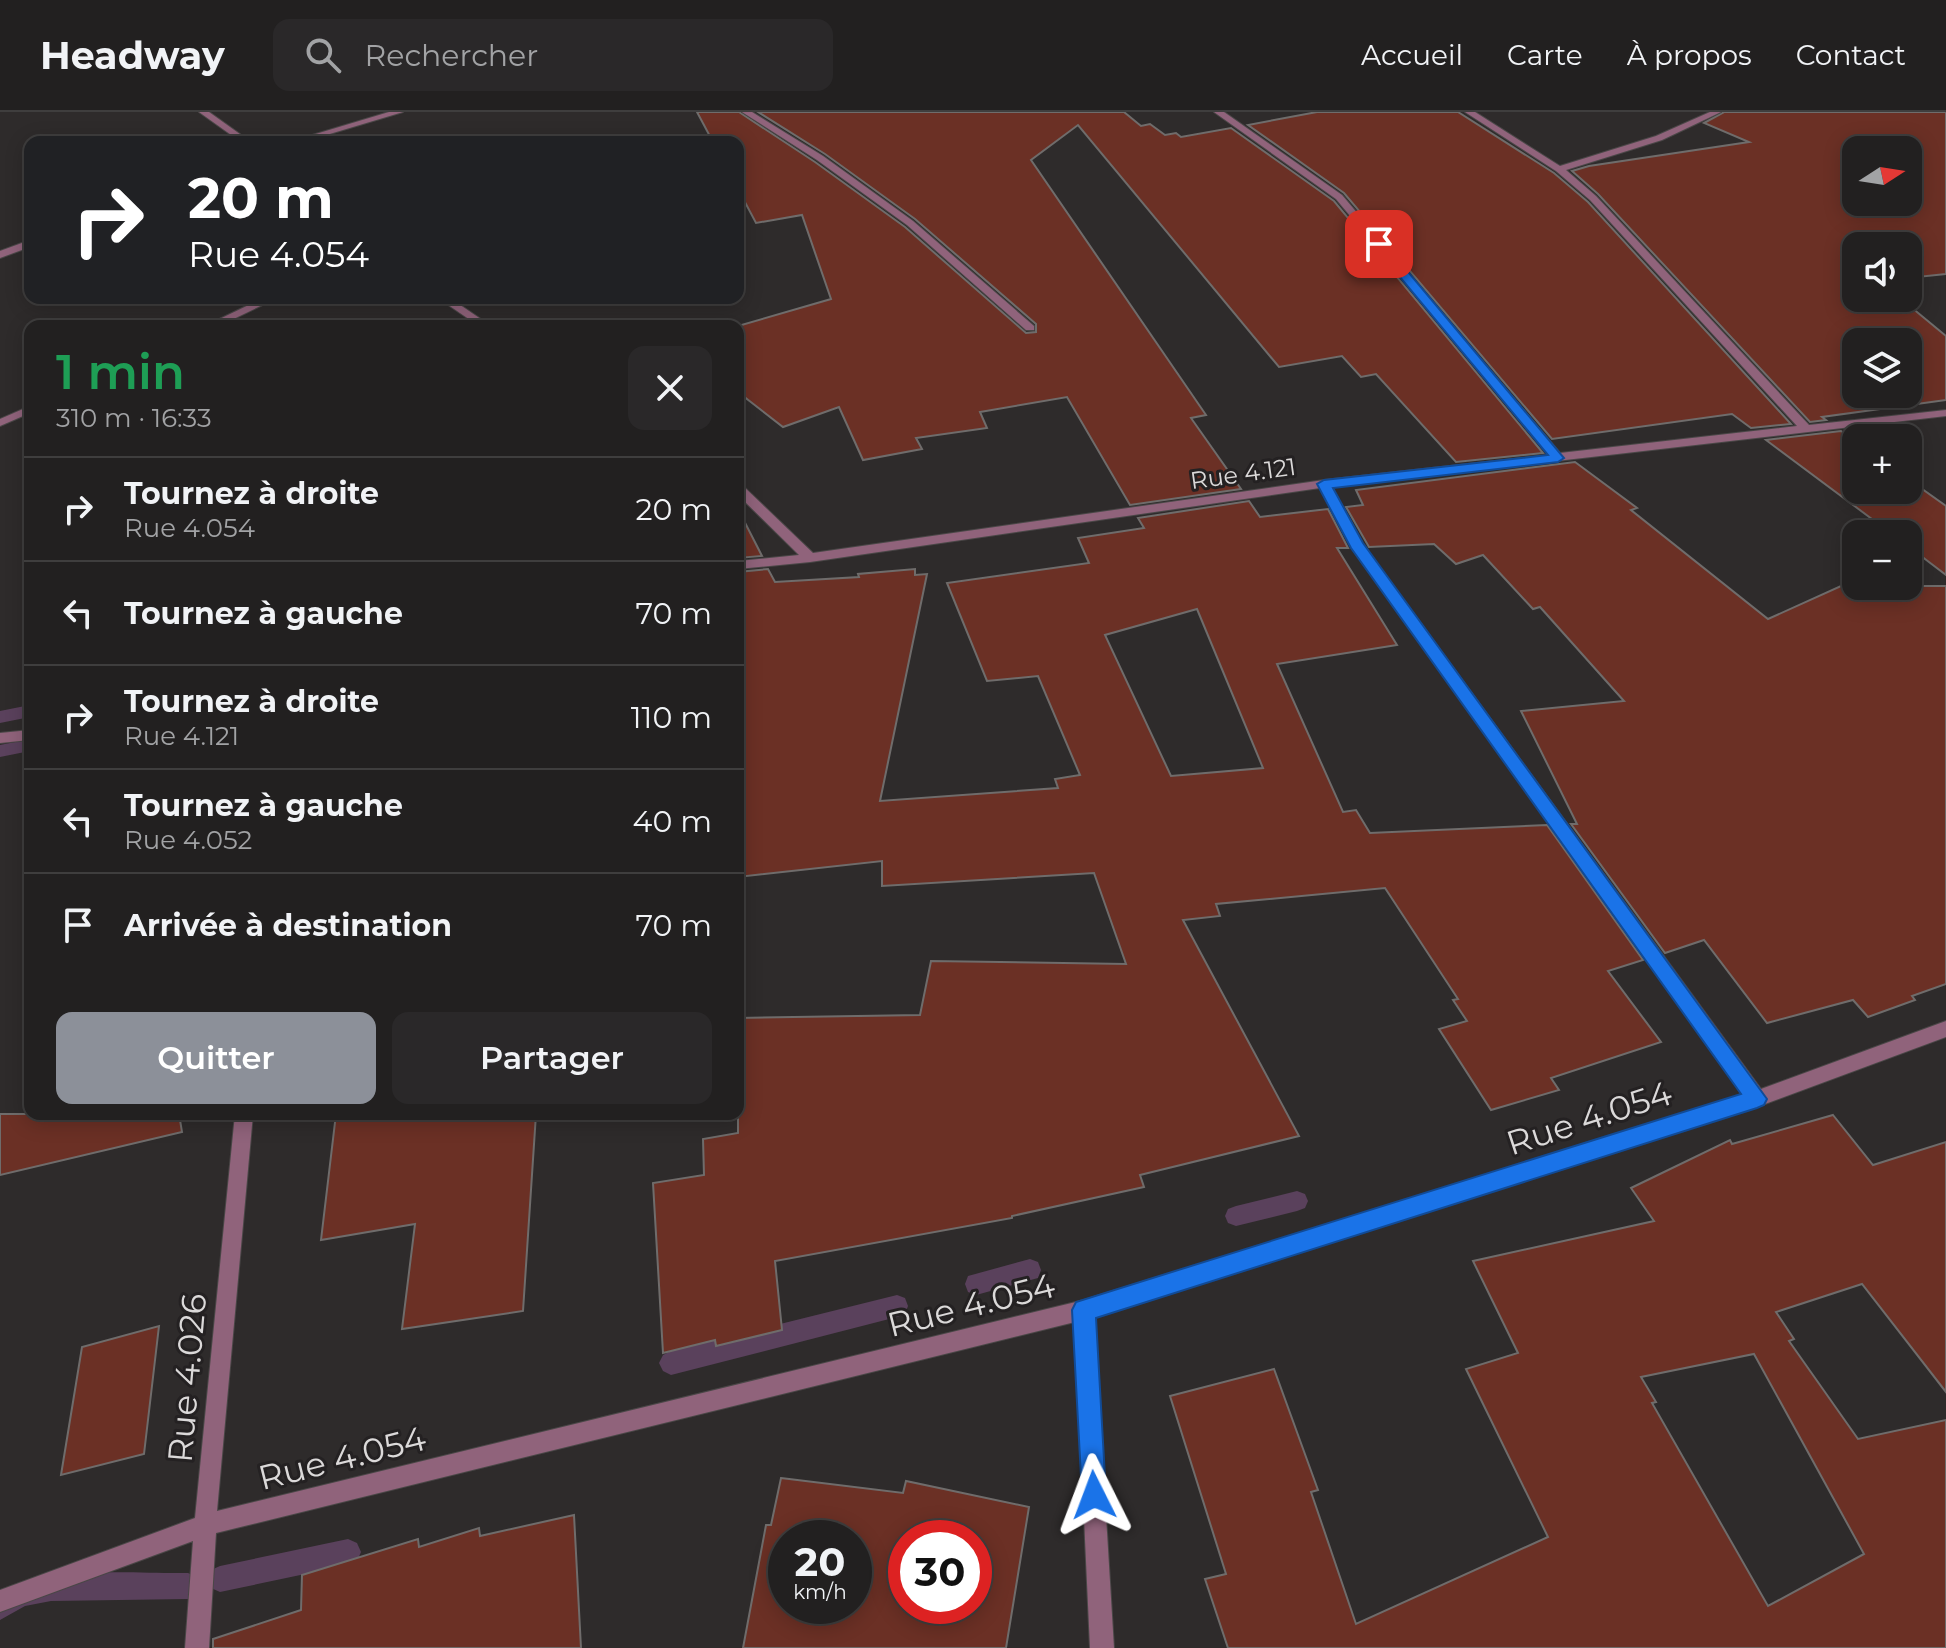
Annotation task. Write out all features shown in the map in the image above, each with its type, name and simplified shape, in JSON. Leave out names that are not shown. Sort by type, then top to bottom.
[{"type":"street","points":[[203,112],[238,136]]},
{"type":"street","points":[[314,136],[399,112]]},
{"type":"street","points":[[746,112],[820,158],[910,223],[1030,328]]},
{"type":"street","points":[[1218,112],[1339,197],[1558,458]]},
{"type":"street","points":[[1469,112],[1495,125],[1559,169],[1593,198],[1807,430]]},
{"type":"street","points":[[1559,169],[1659,138],[1717,112]]},
{"type":"street","points":[[0,255],[24,245]]},
{"type":"street","points":[[223,320],[259,304]]},
{"type":"street","points":[[452,304],[477,320]]},
{"type":"street","points":[[0,423],[24,412]]},
{"type":"street","name":"Rue 4.121","points":[[744,564],[810,558],[1324,484],[1946,413]]},
{"type":"street","points":[[1324,484],[1356,544],[1757,1099]]},
{"type":"street","points":[[744,494],[810,558]]},
{"type":"street","points":[[0,738],[24,736]]},
{"type":"street","name":"Rue 4.054","points":[[0,1601],[205,1525],[1084,1310],[1757,1099],[1946,1029]]},
{"type":"street","name":"Rue 4.026","points":[[197,1648],[205,1525],[243,1120]]},
{"type":"street","points":[[1084,1310],[1102,1648]]},
{"type":"building","points":[[697,112],[739,112],[905,227],[1026,333],[1036,332],[1036,324],[915,219],[825,154],[758,112],[1124,112],[1141,126],[1150,124],[1165,135],[1176,133],[1181,137],[1231,128],[1334,201],[1543,453],[1456,462],[1376,374],[1361,377],[1342,356],[1279,367],[1078,125],[1031,160],[1206,415],[1191,418],[1241,489],[1130,505],[1067,397],[980,412],[987,428],[916,438],[922,449],[863,460],[839,407],[783,427],[744,397],[744,324],[831,299],[802,215],[756,223],[744,200],[744,136],[710,136]]},
{"type":"building","points":[[1317,112],[1458,112],[1554,173],[1588,202],[1791,424],[1751,428],[1732,414],[1552,439],[1344,193],[1248,125]]},
{"type":"building","points":[[1724,112],[1946,112],[1946,274],[1922,277],[1922,232],[1842,232],[1842,312],[1917,312],[1946,336],[1946,400],[1922,403],[1922,328],[1842,328],[1842,408],[1888,408],[1822,417],[1826,420],[1810,422],[1598,194],[1572,171],[1749,142],[1704,123]]},
{"type":"building","points":[[1842,432],[1842,497],[1766,440]]},
{"type":"building","points":[[1575,462],[1637,508],[1631,510],[1768,619],[1841,586],[1842,600],[1922,600],[1922,586],[1946,586],[1946,984],[1912,996],[1915,1000],[1868,1017],[1853,1000],[1767,1023],[1704,940],[1665,953],[1571,824],[1577,824],[1521,711],[1624,701],[1540,607],[1533,609],[1483,555],[1456,564],[1434,544],[1369,547],[1346,507],[1363,505],[1356,490]]},
{"type":"building","points":[[1922,489],[1946,506],[1946,575],[1922,557],[1922,520],[1873,520],[1852,504],[1922,504]]},
{"type":"building","points":[[1249,501],[1260,517],[1328,509],[1348,548],[1337,548],[1397,645],[1277,664],[1343,812],[1356,810],[1370,833],[1547,825],[1643,960],[1608,971],[1661,1042],[1551,1078],[1559,1090],[1491,1110],[1439,1029],[1467,1021],[1453,1000],[1458,999],[1385,888],[1216,904],[1220,916],[1183,920],[1299,1136],[1140,1175],[1144,1187],[1012,1218],[775,1261],[782,1330],[716,1346],[715,1340],[663,1353],[653,1183],[704,1175],[703,1139],[738,1133],[738,1120],[744,1120],[744,1018],[920,1015],[931,961],[1126,964],[1094,873],[882,886],[882,861],[744,876],[744,571],[768,569],[775,582],[859,577],[858,574],[915,569],[915,575],[927,574],[880,801],[1058,788],[1055,779],[1080,775],[1038,676],[987,681],[947,583],[1089,563],[1078,538],[1144,528],[1138,518]],"holes":[[[1197,609],[1263,768],[1171,776],[1105,635]]]},
{"type":"building","points":[[744,521],[762,556],[744,558]]},
{"type":"building","points":[[0,1114],[24,1114],[24,1120],[180,1120],[182,1132],[0,1175]]},
{"type":"building","points":[[1833,1115],[1873,1165],[1946,1142],[1946,1392],[1862,1284],[1776,1312],[1794,1339],[1789,1341],[1858,1439],[1946,1420],[1946,1648],[1228,1648],[1205,1579],[1226,1574],[1170,1396],[1274,1369],[1318,1490],[1311,1492],[1356,1624],[1548,1537],[1466,1369],[1518,1353],[1473,1261],[1654,1221],[1631,1188],[1730,1140],[1732,1144]],"holes":[[[1754,1354],[1864,1554],[1768,1606],[1652,1403],[1656,1402],[1641,1377]]]},
{"type":"building","points":[[335,1120],[536,1120],[523,1311],[402,1329],[415,1224],[321,1240]]},
{"type":"building","points":[[159,1326],[144,1454],[61,1475],[82,1347]]},
{"type":"building","points":[[781,1478],[903,1493],[906,1481],[1029,1507],[1006,1648],[743,1648],[766,1525],[768,1624],[872,1624],[872,1520],[772,1520]]},
{"type":"building","points":[[574,1515],[581,1648],[213,1648],[213,1639],[301,1610],[302,1575],[418,1539],[419,1547],[479,1528],[480,1536]]},
{"type":"waterway","points":[[0,717],[24,712]]},
{"type":"waterway","points":[[0,751],[24,746]]},
{"type":"waterway","points":[[1236,1216],[1297,1201]]},
{"type":"waterway","points":[[976,1284],[1030,1270]]},
{"type":"waterway","points":[[671,1363],[897,1306]]},
{"type":"waterway","points":[[220,1579],[348,1552]]},
{"type":"waterway","points":[[0,1607],[21,1594],[51,1588],[188,1586]]},
{"type":"route","points":[[1094,1495],[1084,1310],[1757,1099],[1356,544],[1324,484],[1558,458],[1379,244]]}]
